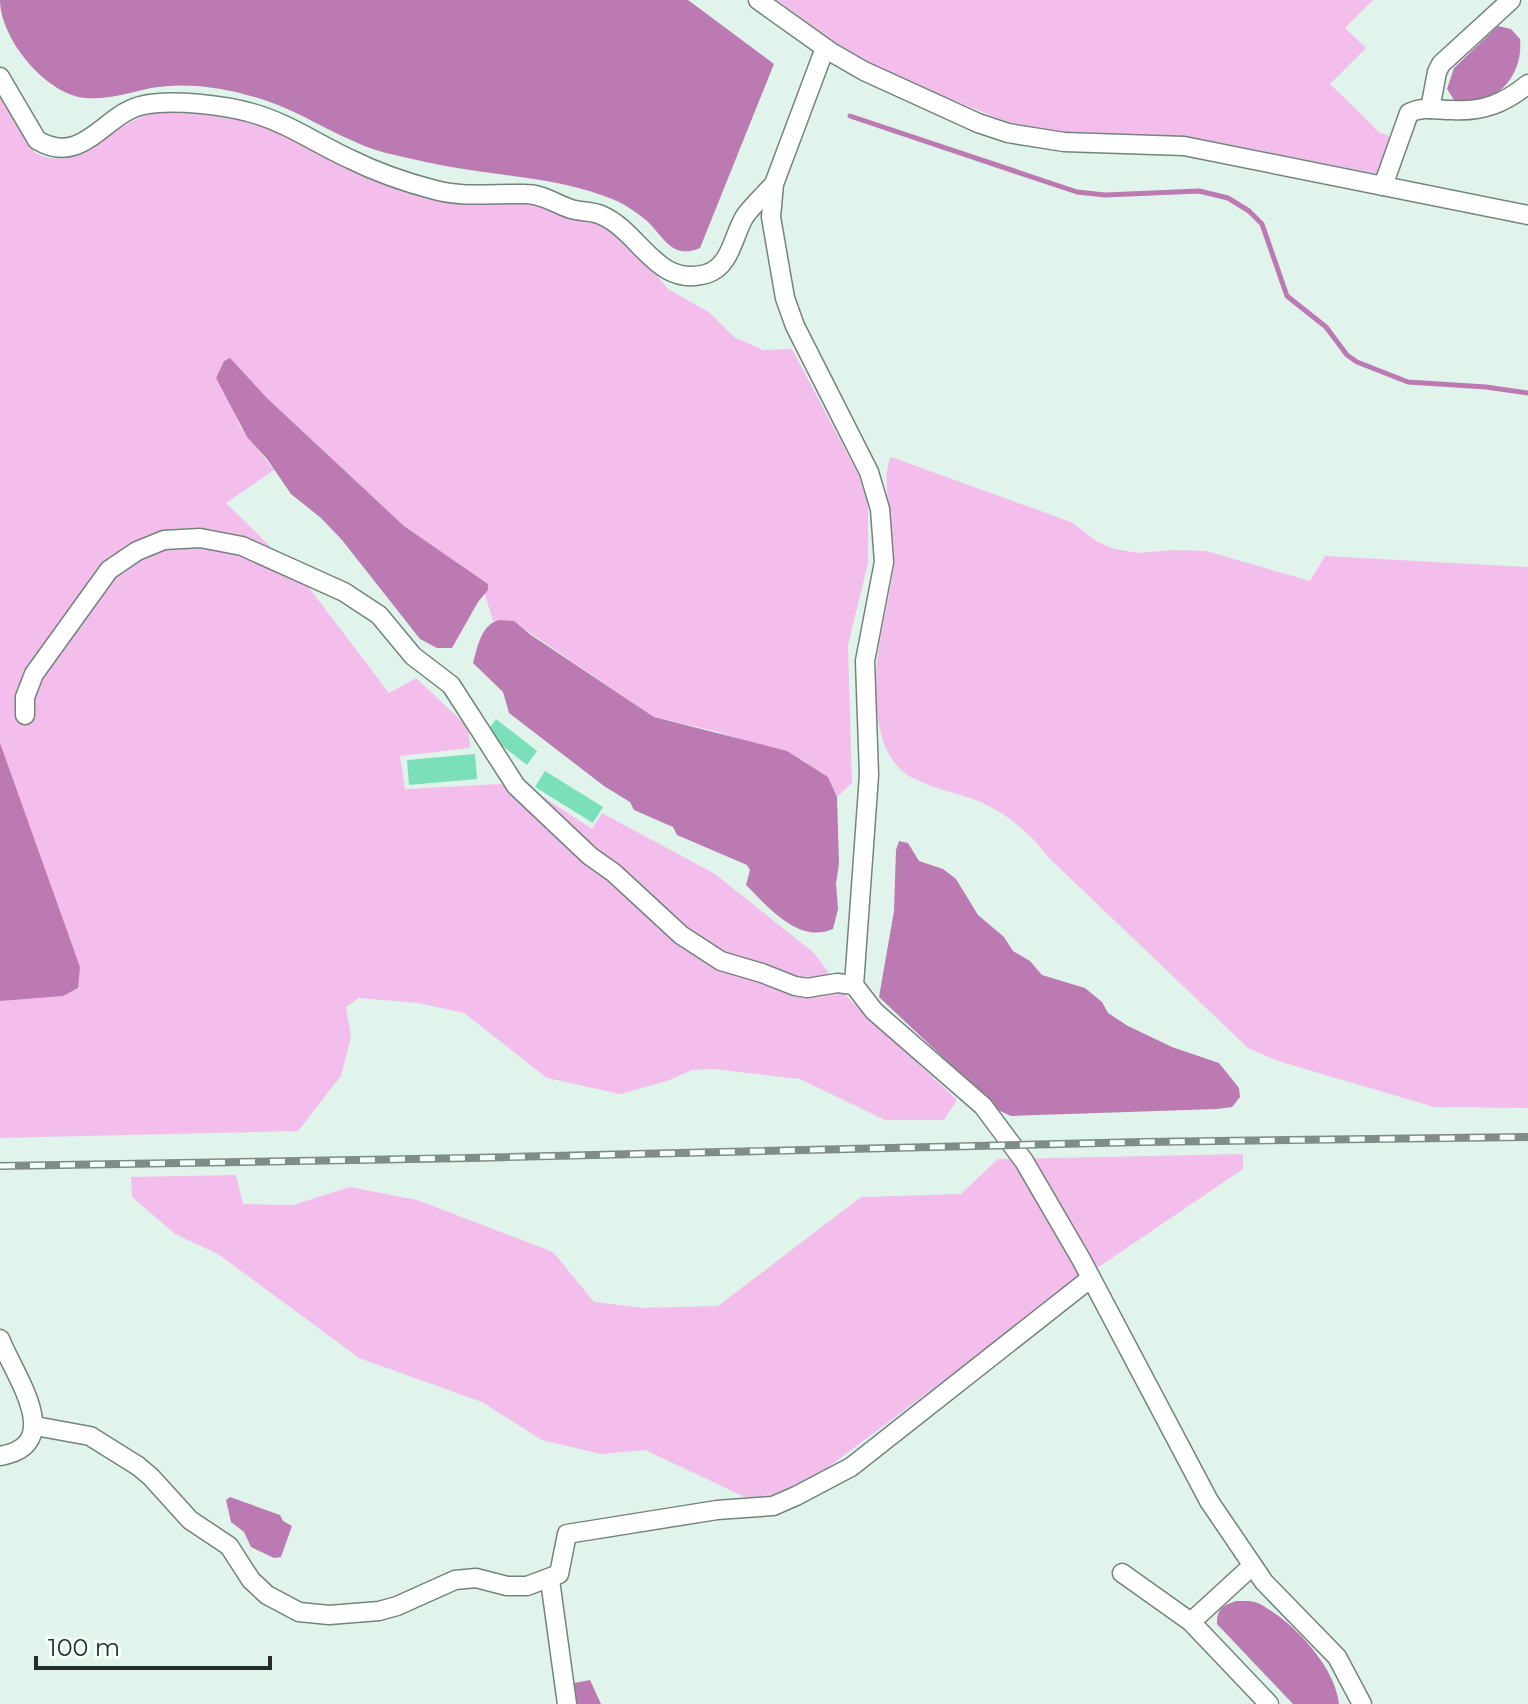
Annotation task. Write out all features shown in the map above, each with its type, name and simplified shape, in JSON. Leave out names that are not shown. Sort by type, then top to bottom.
[{"type":"street","points":[[758,0],[825,48],[864,71],[978,123],[1008,133],[1064,142],[1184,146],[1528,215]]},
{"type":"street","points":[[1430,109],[1441,64],[1511,0]]},
{"type":"street","points":[[825,48],[774,184],[772,224],[785,298],[795,326],[869,472],[880,509],[884,562],[865,661],[869,775],[854,985],[874,1011],[991,1116],[1024,1161],[1091,1278],[1209,1501],[1264,1582],[1337,1657],[1362,1704]]},
{"type":"street","points":[[0,77],[37,140],[45,145],[66,147],[81,143],[96,136],[126,111],[144,105],[168,103],[240,110],[296,129],[350,160],[433,189],[469,195],[530,193],[572,209],[599,214],[624,230],[661,267],[685,275],[706,274],[722,265],[744,218],[774,184]]},
{"type":"street","points":[[1383,186],[1409,113],[1491,106],[1510,98],[1528,84]]},
{"type":"street","points":[[25,715],[25,697],[34,674],[109,570],[137,551],[164,540],[200,538],[242,546],[344,592],[379,615],[413,656],[451,685],[516,786],[681,935],[716,959],[795,986],[854,985]]},
{"type":"street","points":[[35,1426],[90,1436],[138,1466],[190,1520],[229,1546],[251,1580],[267,1595],[299,1612],[329,1615],[379,1611],[455,1580],[476,1578],[507,1586],[527,1586],[550,1580],[559,1574],[567,1534],[717,1510],[773,1506],[851,1467],[1091,1278]]},
{"type":"street","points":[[0,1339],[33,1411],[35,1426],[31,1440],[23,1447],[0,1456]]},
{"type":"street","points":[[1191,1622],[1252,1566]]},
{"type":"street","points":[[1122,1573],[1191,1622],[1269,1704]]},
{"type":"street","points":[[550,1580],[567,1704]]},
{"type":"shaded area","points":[[0,0],[688,0],[774,64],[700,248],[682,251],[669,245],[647,221],[617,201],[558,183],[457,168],[386,153],[270,102],[241,93],[181,85],[102,98],[70,94],[41,75],[16,47],[2,15]]},
{"type":"shaded area","points":[[777,0],[1373,0],[1345,28],[1366,48],[1330,84],[1380,133],[1393,137],[1378,174],[1185,136],[1065,132],[1010,123],[927,90],[869,62],[836,43]]},
{"type":"shaded area","points":[[1498,26],[1511,29],[1520,39],[1517,66],[1511,78],[1503,88],[1481,100],[1454,100],[1447,89],[1454,68]]},
{"type":"shaded area","points":[[0,93],[35,153],[51,158],[67,157],[82,151],[146,115],[162,111],[192,111],[254,124],[426,198],[465,205],[522,201],[591,218],[612,229],[668,289],[710,313],[734,337],[763,350],[792,349],[858,474],[868,505],[868,563],[848,645],[852,783],[837,797],[828,777],[803,760],[715,731],[654,717],[526,630],[499,620],[493,621],[485,595],[488,584],[404,526],[268,399],[230,359],[224,361],[216,378],[231,403],[240,427],[274,470],[226,503],[300,576],[389,693],[416,678],[468,727],[470,748],[400,756],[405,789],[500,784],[536,792],[592,829],[602,813],[715,874],[814,953],[846,996],[957,1100],[944,1120],[885,1120],[800,1079],[713,1069],[692,1070],[667,1081],[620,1094],[547,1078],[464,1013],[418,1003],[359,998],[346,1007],[351,1037],[341,1076],[298,1131],[0,1138]]},
{"type":"shaded area","points":[[230,358],[268,399],[404,526],[488,584],[488,590],[452,648],[437,648],[420,639],[342,540],[291,494],[247,437],[216,378],[224,361]]},
{"type":"shaded area","points":[[891,457],[1071,522],[1098,542],[1114,549],[1139,553],[1206,551],[1310,581],[1325,556],[1528,567],[1528,1108],[1434,1107],[1278,1061],[1248,1048],[1016,823],[995,809],[926,784],[901,770],[887,751],[879,727],[876,702],[877,660],[893,571],[887,494]]},
{"type":"shaded area","points":[[499,620],[514,621],[654,717],[787,751],[828,777],[837,797],[838,909],[833,929],[808,932],[785,921],[746,885],[750,870],[747,865],[677,835],[673,827],[634,810],[630,802],[604,786],[509,713],[503,692],[473,663],[484,631]]},
{"type":"shaded area","points":[[0,743],[80,967],[78,988],[63,996],[0,1001]]},
{"type":"shaded area","points":[[899,841],[908,843],[919,861],[943,869],[956,879],[978,915],[1042,975],[1085,988],[1102,1002],[1108,1013],[1128,1026],[1172,1047],[1219,1063],[1239,1088],[1240,1097],[1232,1107],[1217,1109],[1011,1116],[1000,1111],[879,997],[894,911]]},
{"type":"shaded area","points":[[1243,1154],[1243,1169],[1056,1296],[810,1481],[767,1500],[749,1499],[645,1450],[601,1454],[542,1440],[482,1402],[359,1358],[218,1254],[175,1234],[132,1197],[131,1177],[236,1175],[243,1204],[293,1205],[350,1187],[417,1200],[553,1252],[594,1302],[644,1308],[718,1306],[861,1197],[961,1194],[998,1159]]},
{"type":"shaded area","points":[[230,1497],[280,1515],[292,1526],[281,1557],[274,1558],[251,1547],[244,1532],[231,1522],[226,1500]]},
{"type":"shaded area","points":[[1236,1601],[1260,1604],[1286,1622],[1310,1646],[1330,1675],[1339,1704],[1293,1704],[1217,1624],[1221,1609]]},
{"type":"shaded area","points":[[590,1680],[601,1704],[576,1704],[574,1683]]},
{"type":"building","points":[[496,719],[537,751],[527,765],[486,733]]},
{"type":"building","points":[[475,754],[477,779],[409,785],[407,760]]},
{"type":"building","points":[[545,771],[603,807],[593,823],[535,787]]},
{"type":"waterway","points":[[850,116],[1077,192],[1105,195],[1199,191],[1228,198],[1249,211],[1262,224],[1287,296],[1326,327],[1347,355],[1357,362],[1408,382],[1528,393]]},
{"type":"railway","points":[[0,1166],[1528,1137]]}]
